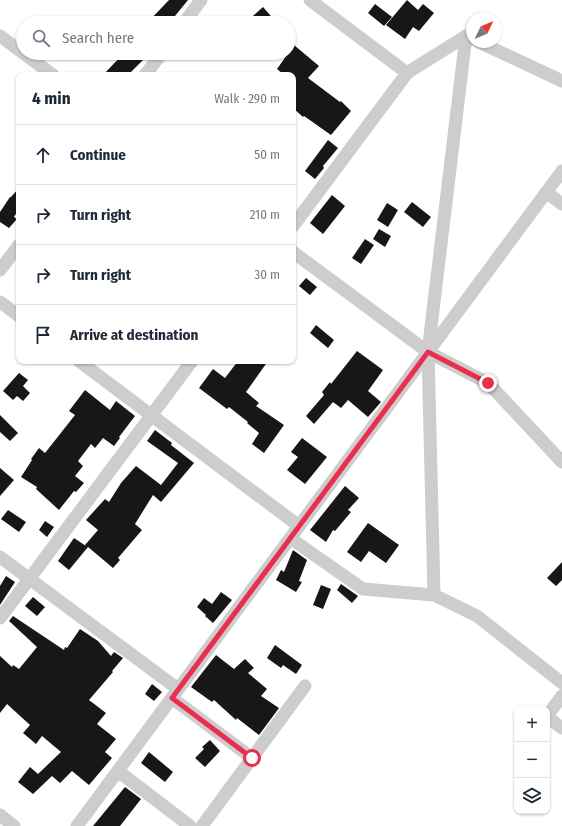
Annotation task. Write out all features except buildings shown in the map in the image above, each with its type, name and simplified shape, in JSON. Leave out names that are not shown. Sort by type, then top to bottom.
[{"type":"street","points":[[189,16],[201,0]]},
{"type":"street","points":[[310,0],[407,73]]},
{"type":"street","points":[[0,36],[16,48]]},
{"type":"street","points":[[296,222],[407,73],[466,39]]},
{"type":"street","points":[[434,595],[428,352],[468,48]]},
{"type":"street","points":[[492,48],[562,81]]},
{"type":"street","points":[[33,60],[49,72]]},
{"type":"street","points":[[147,72],[157,60]]},
{"type":"street","points":[[77,826],[562,171]]},
{"type":"street","points":[[546,192],[562,204]]},
{"type":"street","points":[[0,270],[16,248]]},
{"type":"street","points":[[296,254],[428,352],[488,383],[562,462]]},
{"type":"street","points":[[0,302],[16,314]]},
{"type":"street","points":[[83,364],[299,526]]},
{"type":"street","points":[[0,618],[190,364]]},
{"type":"street","points":[[290,538],[363,589],[434,595],[477,616],[562,683]]},
{"type":"street","points":[[0,557],[175,694],[252,758]]},
{"type":"street","points":[[202,826],[305,686]]},
{"type":"street","points":[[550,713],[562,696]]},
{"type":"street","points":[[550,719],[562,728]]},
{"type":"street","points":[[118,771],[190,826]]},
{"type":"street","points":[[0,815],[14,826]]},
{"type":"route","points":[[252,758],[172,698],[428,352],[488,383]]}]
